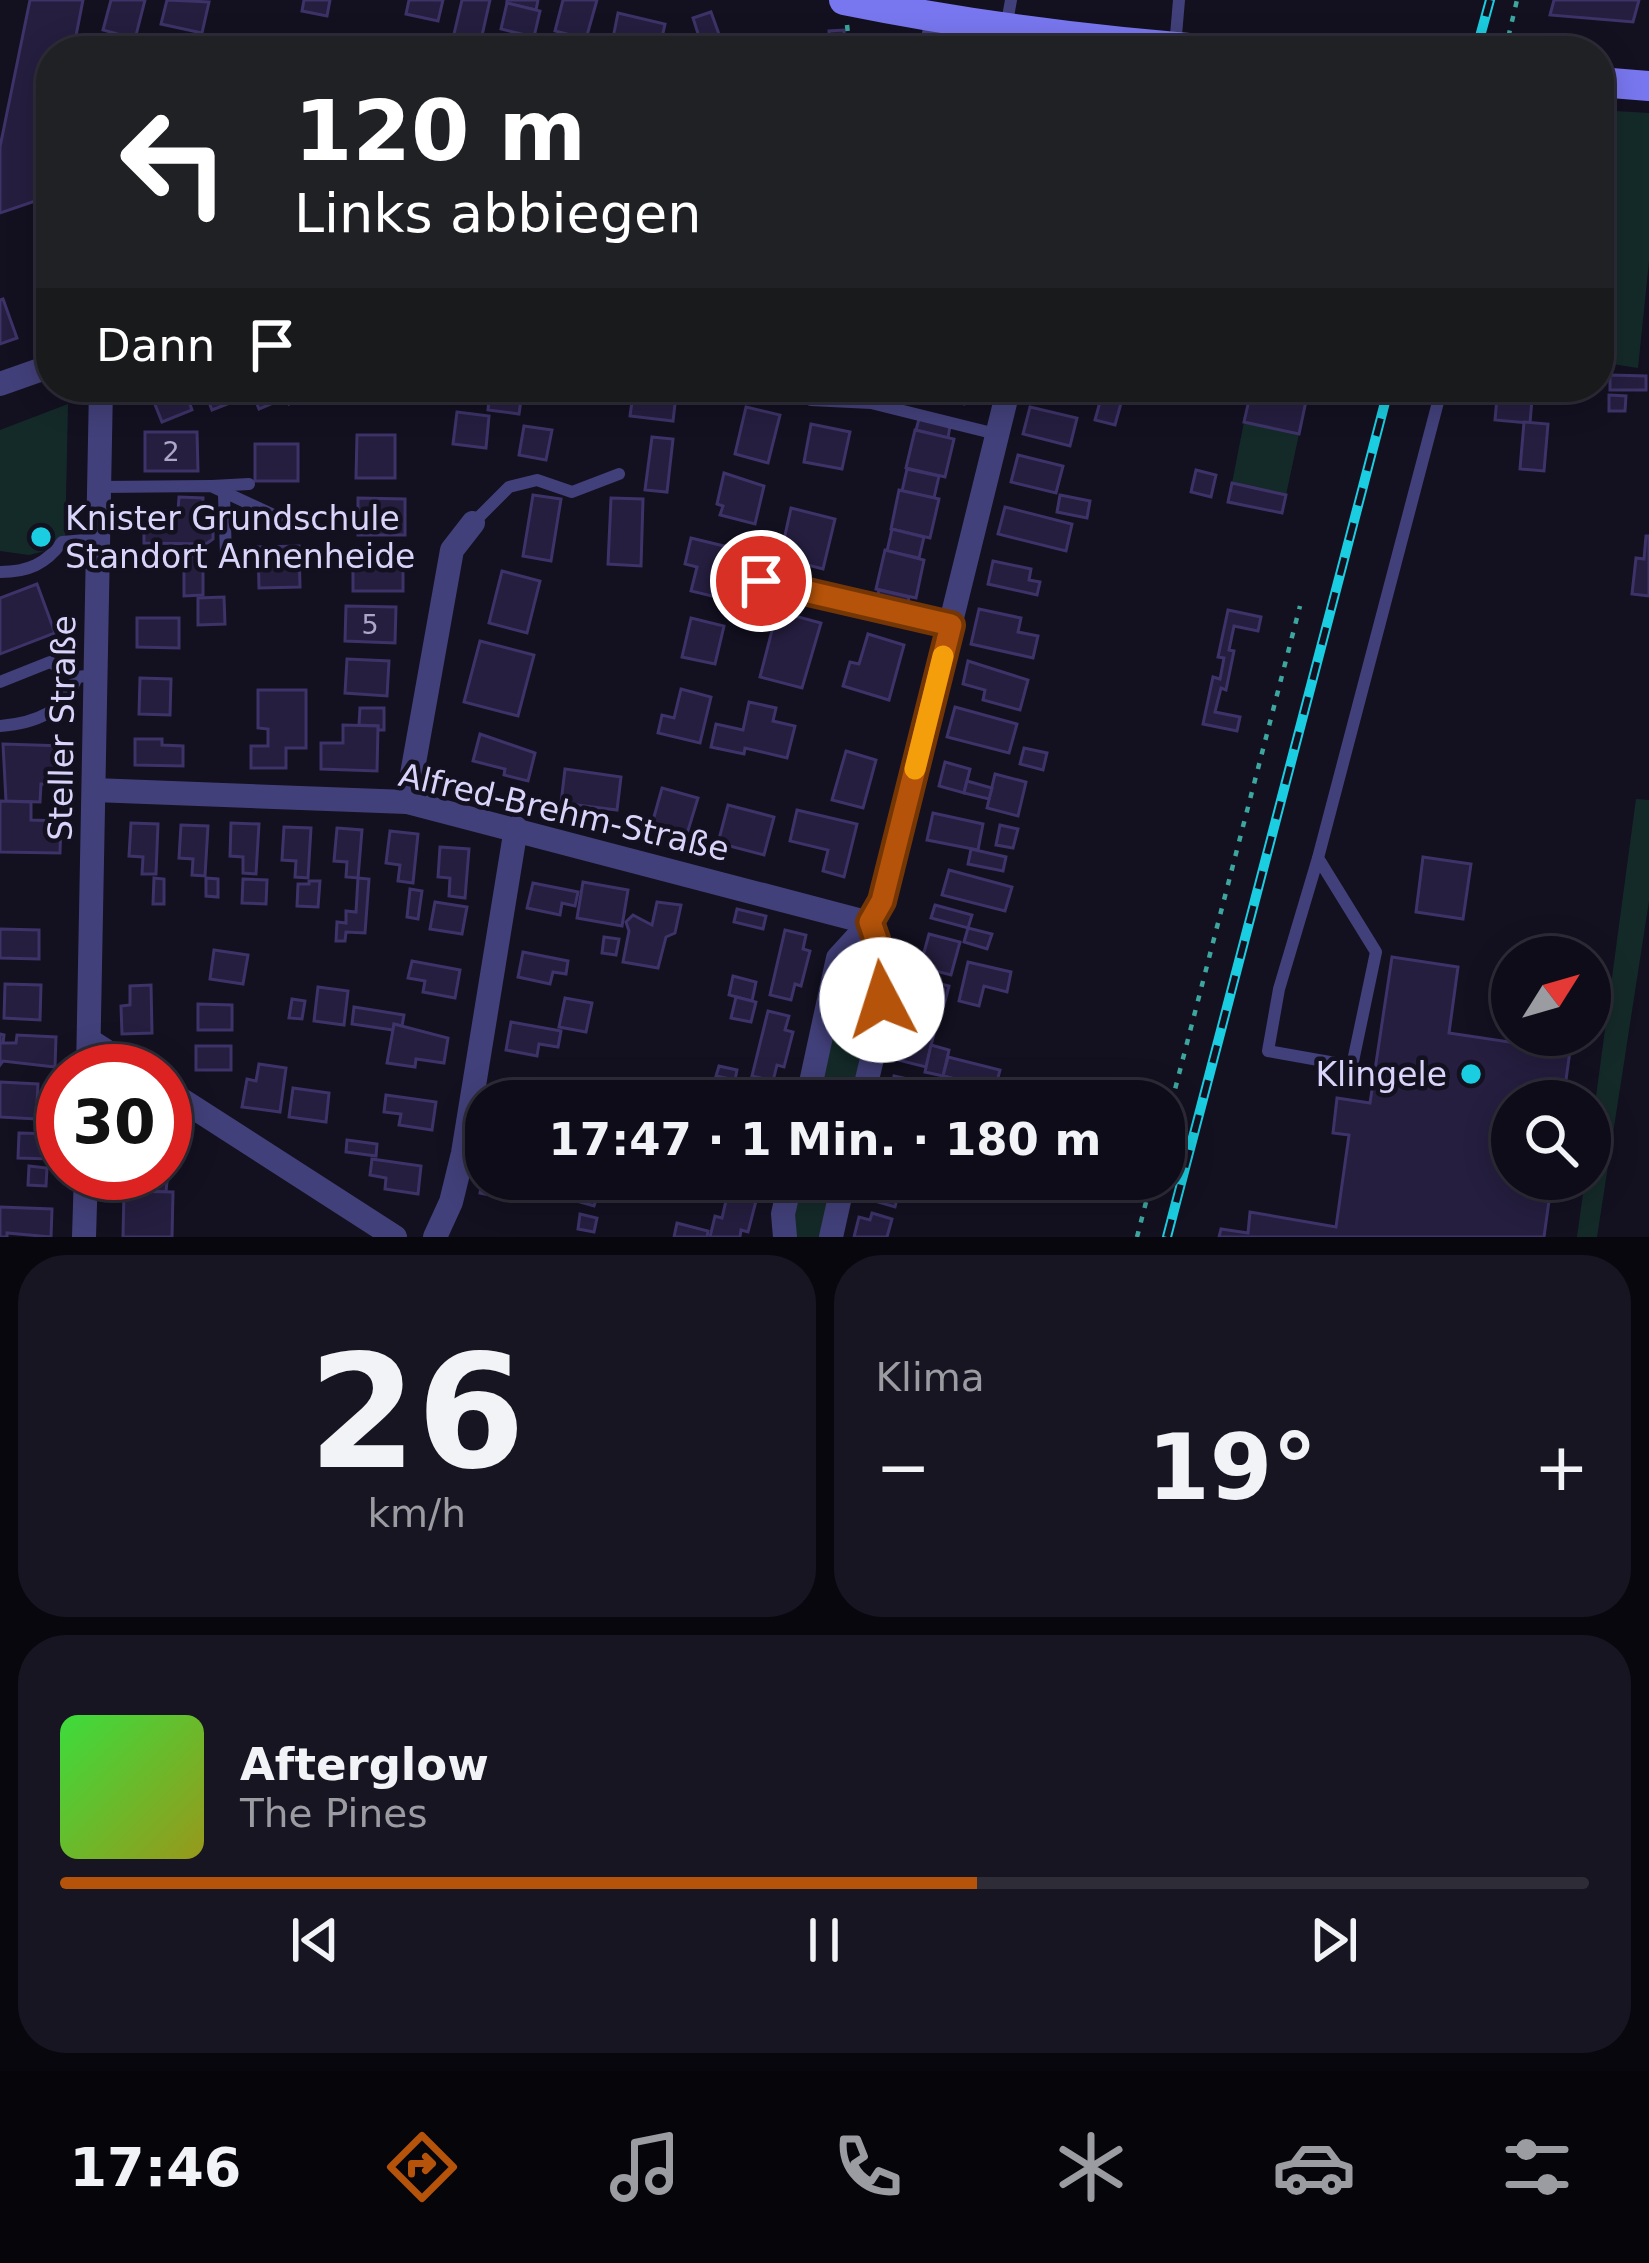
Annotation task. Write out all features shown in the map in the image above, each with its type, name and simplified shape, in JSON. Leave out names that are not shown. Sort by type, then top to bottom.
[{"type":"street","points":[[857,1],[937,20],[1008,15],[1063,36]]},
{"type":"street","points":[[934,36],[937,20]]},
{"type":"street","points":[[1614,83],[1649,86]]},
{"type":"street","points":[[0,384],[36,371]]},
{"type":"street","name":"Steller Straße","points":[[89,1044],[94,790],[87,676],[98,539],[101,402]]},
{"type":"street","points":[[812,1080],[838,958],[882,901],[1006,402]]},
{"type":"street","points":[[407,802],[452,550],[473,523]]},
{"type":"street","name":"Alfred-Brehm-Straße","points":[[94,790],[407,802],[870,922]]},
{"type":"street","points":[[435,1237],[451,1202],[463,1153],[517,828]]},
{"type":"street","points":[[867,1080],[886,968],[870,922]]},
{"type":"street","points":[[89,1040],[95,1044]]},
{"type":"street","points":[[192,1106],[395,1237]]},
{"type":"street","points":[[84,1237],[85,1200]]},
{"type":"street","points":[[785,1237],[786,1200]]},
{"type":"street","points":[[830,1237],[839,1200]]},
{"type":"lane","points":[[1180,0],[1195,36]]},
{"type":"lane","points":[[842,402],[871,404],[998,435]]},
{"type":"lane","points":[[1318,858],[1376,952],[1352,1066],[1268,1051],[1279,989],[1438,402]]},
{"type":"lane","points":[[473,523],[509,487],[537,480],[572,492],[619,474]]},
{"type":"lane","points":[[99,487],[250,484]]},
{"type":"lane","points":[[211,486],[278,517]]},
{"type":"lane","points":[[224,494],[226,555]]},
{"type":"lane","points":[[0,572],[44,562],[62,542],[98,539]]},
{"type":"lane","points":[[761,581],[951,625]]},
{"type":"lane","points":[[0,682],[50,662],[87,676],[49,714],[0,726]]},
{"type":"path","points":[[1509,36],[1517,0]]},
{"type":"path","points":[[1177,1080],[1300,606]]},
{"type":"path","points":[[1137,1237],[1147,1200]]},
{"type":"green space","points":[[1614,111],[1649,113],[1649,261],[1638,368],[1614,364]]},
{"type":"green space","points":[[68,404],[65,546],[29,555],[0,551],[0,430]]},
{"type":"green space","points":[[1244,422],[1299,434],[1286,495],[1232,483]]},
{"type":"green space","points":[[1636,799],[1649,800],[1649,901],[1611,1147],[1611,1080],[1598,1080],[1601,1056],[1611,1056],[1611,985]]},
{"type":"green space","points":[[854,952],[873,959],[875,971],[857,1080],[819,1080],[845,960]]},
{"type":"green space","points":[[794,1200],[832,1200],[823,1237],[790,1237]]},
{"type":"green space","points":[[1582,1200],[1603,1200],[1597,1237],[1577,1237]]},
{"type":"building","points":[[30,0],[83,0],[76,36],[36,36],[36,201],[0,213],[0,147]]},
{"type":"building","points":[[111,0],[145,0],[136,36],[103,30]]},
{"type":"building","points":[[167,0],[209,2],[202,33],[161,24]]},
{"type":"building","points":[[304,0],[330,0],[327,16],[302,11]]},
{"type":"building","points":[[409,0],[443,0],[438,21],[406,14]]},
{"type":"building","points":[[462,0],[490,0],[482,36],[454,34]]},
{"type":"building","points":[[507,0],[538,0],[536,10]]},
{"type":"building","points":[[563,0],[597,0],[587,36],[555,31]]},
{"type":"building","points":[[1554,0],[1639,0],[1633,22],[1550,15]]},
{"type":"building","points":[[507,3],[540,11],[534,36],[501,29]]},
{"type":"building","points":[[711,12],[720,36],[699,36],[693,18]]},
{"type":"building","points":[[618,13],[665,24],[662,36],[613,36]]},
{"type":"building","points":[[0,300],[17,338],[0,344]]},
{"type":"building","points":[[1614,375],[1646,376],[1646,390],[1614,390]]},
{"type":"building","points":[[1614,395],[1626,396],[1625,411],[1609,411]]},
{"type":"building","points":[[154,402],[189,402],[192,410],[162,422]]},
{"type":"building","points":[[209,402],[232,402],[212,410]]},
{"type":"building","points":[[489,402],[521,402],[519,414],[488,410]]},
{"type":"building","points":[[632,402],[675,402],[673,421],[630,416]]},
{"type":"building","points":[[1100,402],[1121,402],[1115,425],[1095,420]]},
{"type":"building","points":[[1249,402],[1306,402],[1299,434],[1244,422]]},
{"type":"building","points":[[1497,402],[1532,402],[1530,423],[1495,420]]},
{"type":"building","points":[[746,407],[780,415],[768,463],[735,454]]},
{"type":"building","points":[[1030,407],[1077,418],[1070,446],[1023,434]]},
{"type":"building","points":[[457,412],[489,416],[486,448],[453,444]]},
{"type":"building","points":[[919,419],[950,426],[948,438],[916,430]]},
{"type":"building","points":[[1524,422],[1548,424],[1544,471],[1520,469]]},
{"type":"building","points":[[811,424],[850,432],[842,469],[804,462]]},
{"type":"building","points":[[524,426],[552,430],[546,460],[519,455]]},
{"type":"building","points":[[915,430],[954,439],[945,477],[906,468]]},
{"type":"building","points":[[145,432],[197,432],[198,471],[145,471]]},
{"type":"building","points":[[357,435],[395,435],[395,478],[356,478]]},
{"type":"building","points":[[652,437],[673,439],[667,492],[645,490]]},
{"type":"building","points":[[255,444],[298,444],[298,481],[255,481]]},
{"type":"building","points":[[1018,455],[1063,466],[1056,493],[1011,482]]},
{"type":"building","points":[[907,469],[939,476],[934,498],[902,491]]},
{"type":"building","points":[[1196,470],[1216,475],[1211,497],[1191,492]]},
{"type":"building","points":[[724,473],[764,486],[755,524],[720,515],[723,506],[717,504]]},
{"type":"building","points":[[1232,483],[1286,495],[1282,513],[1228,502]]},
{"type":"building","points":[[899,490],[939,499],[930,538],[891,529]]},
{"type":"building","points":[[533,495],[561,499],[551,561],[523,556]]},
{"type":"building","points":[[1060,495],[1090,501],[1087,518],[1057,512]]},
{"type":"building","points":[[179,497],[203,498],[202,515],[213,515],[213,539],[206,544],[144,543],[144,510],[178,511]]},
{"type":"building","points":[[358,498],[405,499],[405,535],[358,535]]},
{"type":"building","points":[[611,498],[643,499],[641,566],[608,564]]},
{"type":"building","points":[[1005,507],[1072,524],[1066,551],[998,534]]},
{"type":"building","points":[[791,508],[835,519],[823,569],[780,558]]},
{"type":"building","points":[[892,529],[924,537],[919,558],[887,551]]},
{"type":"building","points":[[1646,536],[1649,596],[1632,594],[1636,558],[1644,559]]},
{"type":"building","points":[[691,538],[732,548],[724,599],[691,591],[697,567],[685,564]]},
{"type":"building","points":[[299,546],[300,587],[259,588],[258,547]]},
{"type":"building","points":[[885,550],[924,560],[916,598],[876,589]]},
{"type":"building","points":[[353,551],[403,551],[403,591],[353,591]]},
{"type":"building","points":[[184,556],[203,556],[203,595],[184,596]]},
{"type":"building","points":[[993,561],[1031,569],[1029,580],[1040,582],[1037,595],[988,584]]},
{"type":"building","points":[[502,571],[540,581],[527,633],[489,623]]},
{"type":"building","points":[[37,584],[55,633],[0,654],[0,598]]},
{"type":"building","points":[[879,590],[909,597],[907,608],[876,601]]},
{"type":"building","points":[[771,592],[795,598],[791,615],[821,623],[802,688],[760,677],[776,615],[766,612]]},
{"type":"building","points":[[224,597],[225,624],[198,625],[198,598]]},
{"type":"building","points":[[346,606],[396,607],[395,643],[345,641]]},
{"type":"building","points":[[979,609],[1021,618],[1018,632],[1038,636],[1033,658],[971,644]]},
{"type":"building","points":[[1228,610],[1261,617],[1258,631],[1234,626],[1226,690],[1221,688],[1215,712],[1240,717],[1237,731],[1203,724],[1213,677],[1220,679],[1224,658],[1218,657]]},
{"type":"building","points":[[137,618],[179,618],[179,648],[137,647]]},
{"type":"building","points":[[691,618],[724,626],[715,664],[682,657]]},
{"type":"building","points":[[868,634],[904,645],[889,700],[843,686],[850,662],[859,664]]},
{"type":"building","points":[[480,641],[534,655],[518,716],[464,702]]},
{"type":"building","points":[[347,659],[389,661],[387,696],[345,693]]},
{"type":"building","points":[[968,661],[1028,680],[1020,710],[983,700],[985,690],[963,684]]},
{"type":"building","points":[[140,678],[171,679],[170,715],[139,714]]},
{"type":"building","points":[[681,689],[711,697],[700,743],[658,733],[662,715],[674,718]]},
{"type":"building","points":[[258,690],[306,690],[306,748],[286,748],[286,768],[251,768],[251,746],[268,746],[268,729],[258,728]]},
{"type":"building","points":[[749,702],[776,708],[773,721],[795,726],[787,758],[745,748],[744,754],[711,747],[716,724],[743,730]]},
{"type":"building","points":[[955,707],[1017,724],[1009,753],[947,737]]},
{"type":"building","points":[[360,708],[384,708],[384,730],[359,725]]},
{"type":"building","points":[[343,725],[378,726],[377,771],[321,769],[321,743],[343,743]]},
{"type":"building","points":[[480,734],[535,753],[528,781],[473,761]]},
{"type":"building","points":[[135,739],[162,739],[162,745],[183,746],[183,766],[135,765]]},
{"type":"building","points":[[3,744],[64,746],[63,777],[53,777],[53,784],[41,784],[40,802],[6,801]]},
{"type":"building","points":[[1024,748],[1047,753],[1043,770],[1020,764]]},
{"type":"building","points":[[846,751],[876,760],[863,808],[832,800]]},
{"type":"building","points":[[945,762],[970,769],[964,793],[939,786]]},
{"type":"building","points":[[565,769],[621,777],[617,810],[561,803]]},
{"type":"building","points":[[995,774],[1026,782],[1018,816],[987,808]]},
{"type":"building","points":[[967,781],[992,788],[989,799],[964,793]]},
{"type":"building","points":[[662,788],[698,798],[687,834],[652,824]]},
{"type":"building","points":[[0,801],[31,802],[31,820],[61,821],[60,853],[0,852]]},
{"type":"building","points":[[728,805],[774,817],[764,855],[718,843]]},
{"type":"building","points":[[797,810],[857,824],[844,877],[823,871],[828,850],[790,841]]},
{"type":"building","points":[[933,813],[983,824],[978,850],[927,840]]},
{"type":"building","points":[[131,823],[158,824],[156,874],[142,874],[143,857],[129,856]]},
{"type":"building","points":[[231,823],[259,824],[256,874],[243,873],[243,857],[230,856]]},
{"type":"building","points":[[181,825],[208,826],[205,876],[192,875],[193,859],[179,858]]},
{"type":"building","points":[[1000,825],[1018,829],[1013,848],[996,845]]},
{"type":"building","points":[[284,827],[311,828],[308,878],[295,877],[296,861],[282,860]]},
{"type":"building","points":[[337,828],[362,830],[358,878],[346,877],[347,862],[334,861]]},
{"type":"building","points":[[390,831],[418,834],[413,883],[398,881],[400,865],[386,863]]},
{"type":"building","points":[[440,847],[469,849],[465,898],[449,896],[450,878],[438,877]]},
{"type":"building","points":[[971,849],[1006,857],[1003,871],[968,864]]},
{"type":"building","points":[[1423,857],[1471,864],[1463,919],[1416,912]]},
{"type":"building","points":[[949,870],[1012,887],[1005,911],[942,895]]},
{"type":"building","points":[[154,878],[164,879],[164,904],[153,904]]},
{"type":"building","points":[[206,878],[218,879],[218,897],[206,896]]},
{"type":"building","points":[[358,878],[369,879],[365,933],[346,932],[345,941],[336,941],[337,922],[346,923],[346,911],[356,912]]},
{"type":"building","points":[[243,879],[267,880],[266,904],[242,903]]},
{"type":"building","points":[[320,881],[318,907],[297,906],[298,884]]},
{"type":"building","points":[[583,882],[628,890],[622,926],[577,918]]},
{"type":"building","points":[[533,883],[578,892],[575,906],[562,903],[560,915],[527,908]]},
{"type":"building","points":[[410,889],[422,891],[418,919],[407,917]]},
{"type":"building","points":[[435,902],[467,907],[462,934],[430,929]]},
{"type":"building","points":[[657,902],[681,905],[675,933],[666,937],[658,968],[623,962],[629,931],[626,922],[633,915],[652,925]]},
{"type":"building","points":[[935,905],[972,915],[968,928],[931,918]]},
{"type":"building","points":[[737,909],[766,916],[763,929],[734,922]]},
{"type":"building","points":[[968,928],[992,934],[987,949],[964,942]]},
{"type":"building","points":[[0,929],[39,930],[39,959],[0,958]]},
{"type":"building","points":[[785,930],[806,935],[803,949],[810,951],[801,986],[795,984],[791,1000],[770,995]]},
{"type":"building","points":[[929,934],[960,942],[951,975],[920,967]]},
{"type":"building","points":[[604,937],[619,939],[616,955],[602,953]]},
{"type":"building","points":[[214,950],[248,955],[243,984],[210,979]]},
{"type":"building","points":[[523,952],[568,961],[566,974],[553,972],[550,984],[518,977]]},
{"type":"building","name":"Klingele","points":[[1392,957],[1458,967],[1449,1033],[1491,1039],[1491,1056],[1569,1056],[1566,1080],[1491,1080],[1491,1200],[1549,1200],[1544,1237],[1219,1237],[1221,1229],[1248,1233],[1250,1212],[1336,1227],[1349,1135],[1333,1133],[1337,1098],[1370,1103]]},
{"type":"building","points":[[412,961],[460,970],[455,998],[423,992],[425,981],[408,978]]},
{"type":"building","points":[[968,962],[1011,972],[1007,992],[984,986],[979,1006],[959,1001]]},
{"type":"building","points":[[733,976],[756,982],[752,1001],[729,995]]},
{"type":"building","points":[[918,978],[949,986],[940,1020],[909,1012]]},
{"type":"building","points":[[5,984],[41,985],[40,1020],[4,1018]]},
{"type":"building","points":[[151,985],[152,1033],[122,1034],[121,1006],[130,1005],[130,986]]},
{"type":"building","points":[[318,987],[348,991],[344,1025],[314,1021]]},
{"type":"building","points":[[736,997],[756,1002],[751,1022],[731,1018]]},
{"type":"building","points":[[565,998],[592,1003],[586,1032],[559,1027]]},
{"type":"building","points":[[292,999],[305,1001],[302,1019],[289,1018]]},
{"type":"building","points":[[198,1004],[232,1005],[232,1030],[198,1030]]},
{"type":"building","points":[[354,1007],[404,1015],[402,1026],[394,1024],[393,1030],[352,1024]]},
{"type":"building","points":[[768,1011],[789,1016],[785,1030],[793,1032],[784,1067],[777,1065],[773,1080],[752,1076]]},
{"type":"building","points":[[511,1022],[561,1031],[558,1047],[539,1044],[537,1056],[506,1050]]},
{"type":"building","points":[[394,1024],[448,1038],[444,1063],[416,1059],[415,1067],[387,1063]]},
{"type":"building","points":[[913,1028],[934,1033],[926,1067],[898,1060],[905,1031],[912,1033]]},
{"type":"building","points":[[0,1034],[3,1043],[16,1043],[17,1035],[56,1037],[56,1044],[36,1044],[36,1065],[3,1061],[0,1065]]},
{"type":"building","points":[[931,1045],[949,1050],[943,1076],[925,1072]]},
{"type":"building","points":[[196,1046],[231,1046],[231,1070],[196,1070]]},
{"type":"building","points":[[948,1057],[1000,1070],[997,1080],[943,1076]]},
{"type":"building","points":[[259,1064],[286,1068],[280,1112],[242,1107],[247,1079],[256,1081]]},
{"type":"building","points":[[719,1066],[737,1070],[735,1080],[716,1076]]},
{"type":"building","points":[[0,1082],[36,1084],[36,1119],[0,1117]]},
{"type":"building","points":[[293,1088],[329,1093],[326,1122],[289,1117]]},
{"type":"building","points":[[386,1095],[436,1102],[432,1130],[399,1125],[401,1114],[384,1112]]},
{"type":"building","points":[[19,1133],[36,1134],[36,1159],[18,1158]]},
{"type":"building","points":[[347,1140],[377,1144],[376,1156],[346,1152]]},
{"type":"building","points":[[372,1159],[421,1166],[418,1194],[385,1189],[386,1178],[370,1175]]},
{"type":"building","points":[[29,1166],[36,1167],[36,1185],[28,1185]]},
{"type":"building","points":[[124,1200],[173,1200],[172,1237],[123,1237]]},
{"type":"building","points":[[726,1200],[756,1200],[748,1232],[741,1230],[740,1237],[710,1237],[715,1216],[722,1218]]},
{"type":"building","points":[[871,1200],[897,1200],[895,1207]]},
{"type":"building","points":[[0,1207],[52,1209],[51,1237],[7,1233],[0,1237]]},
{"type":"building","points":[[872,1213],[892,1219],[887,1237],[854,1237],[859,1217],[870,1220]]},
{"type":"building","points":[[580,1214],[597,1218],[594,1232],[578,1229]]},
{"type":"building","points":[[677,1223],[708,1231],[707,1237],[674,1237]]},
{"type":"railway","points":[[1480,36],[1490,0]]},
{"type":"railway","points":[[1167,1237],[1385,402]]},
{"type":"slow traffic","points":[[915,769],[943,656]]},
{"type":"place","name":"Knister Grundschule Standort Annenheide","points":[[41,537]]},
{"type":"place","name":"Klingele","points":[[1471,1074]]},
{"type":"route","points":[[761,581],[951,625],[882,901],[870,922],[886,968],[882,1000]]}]
